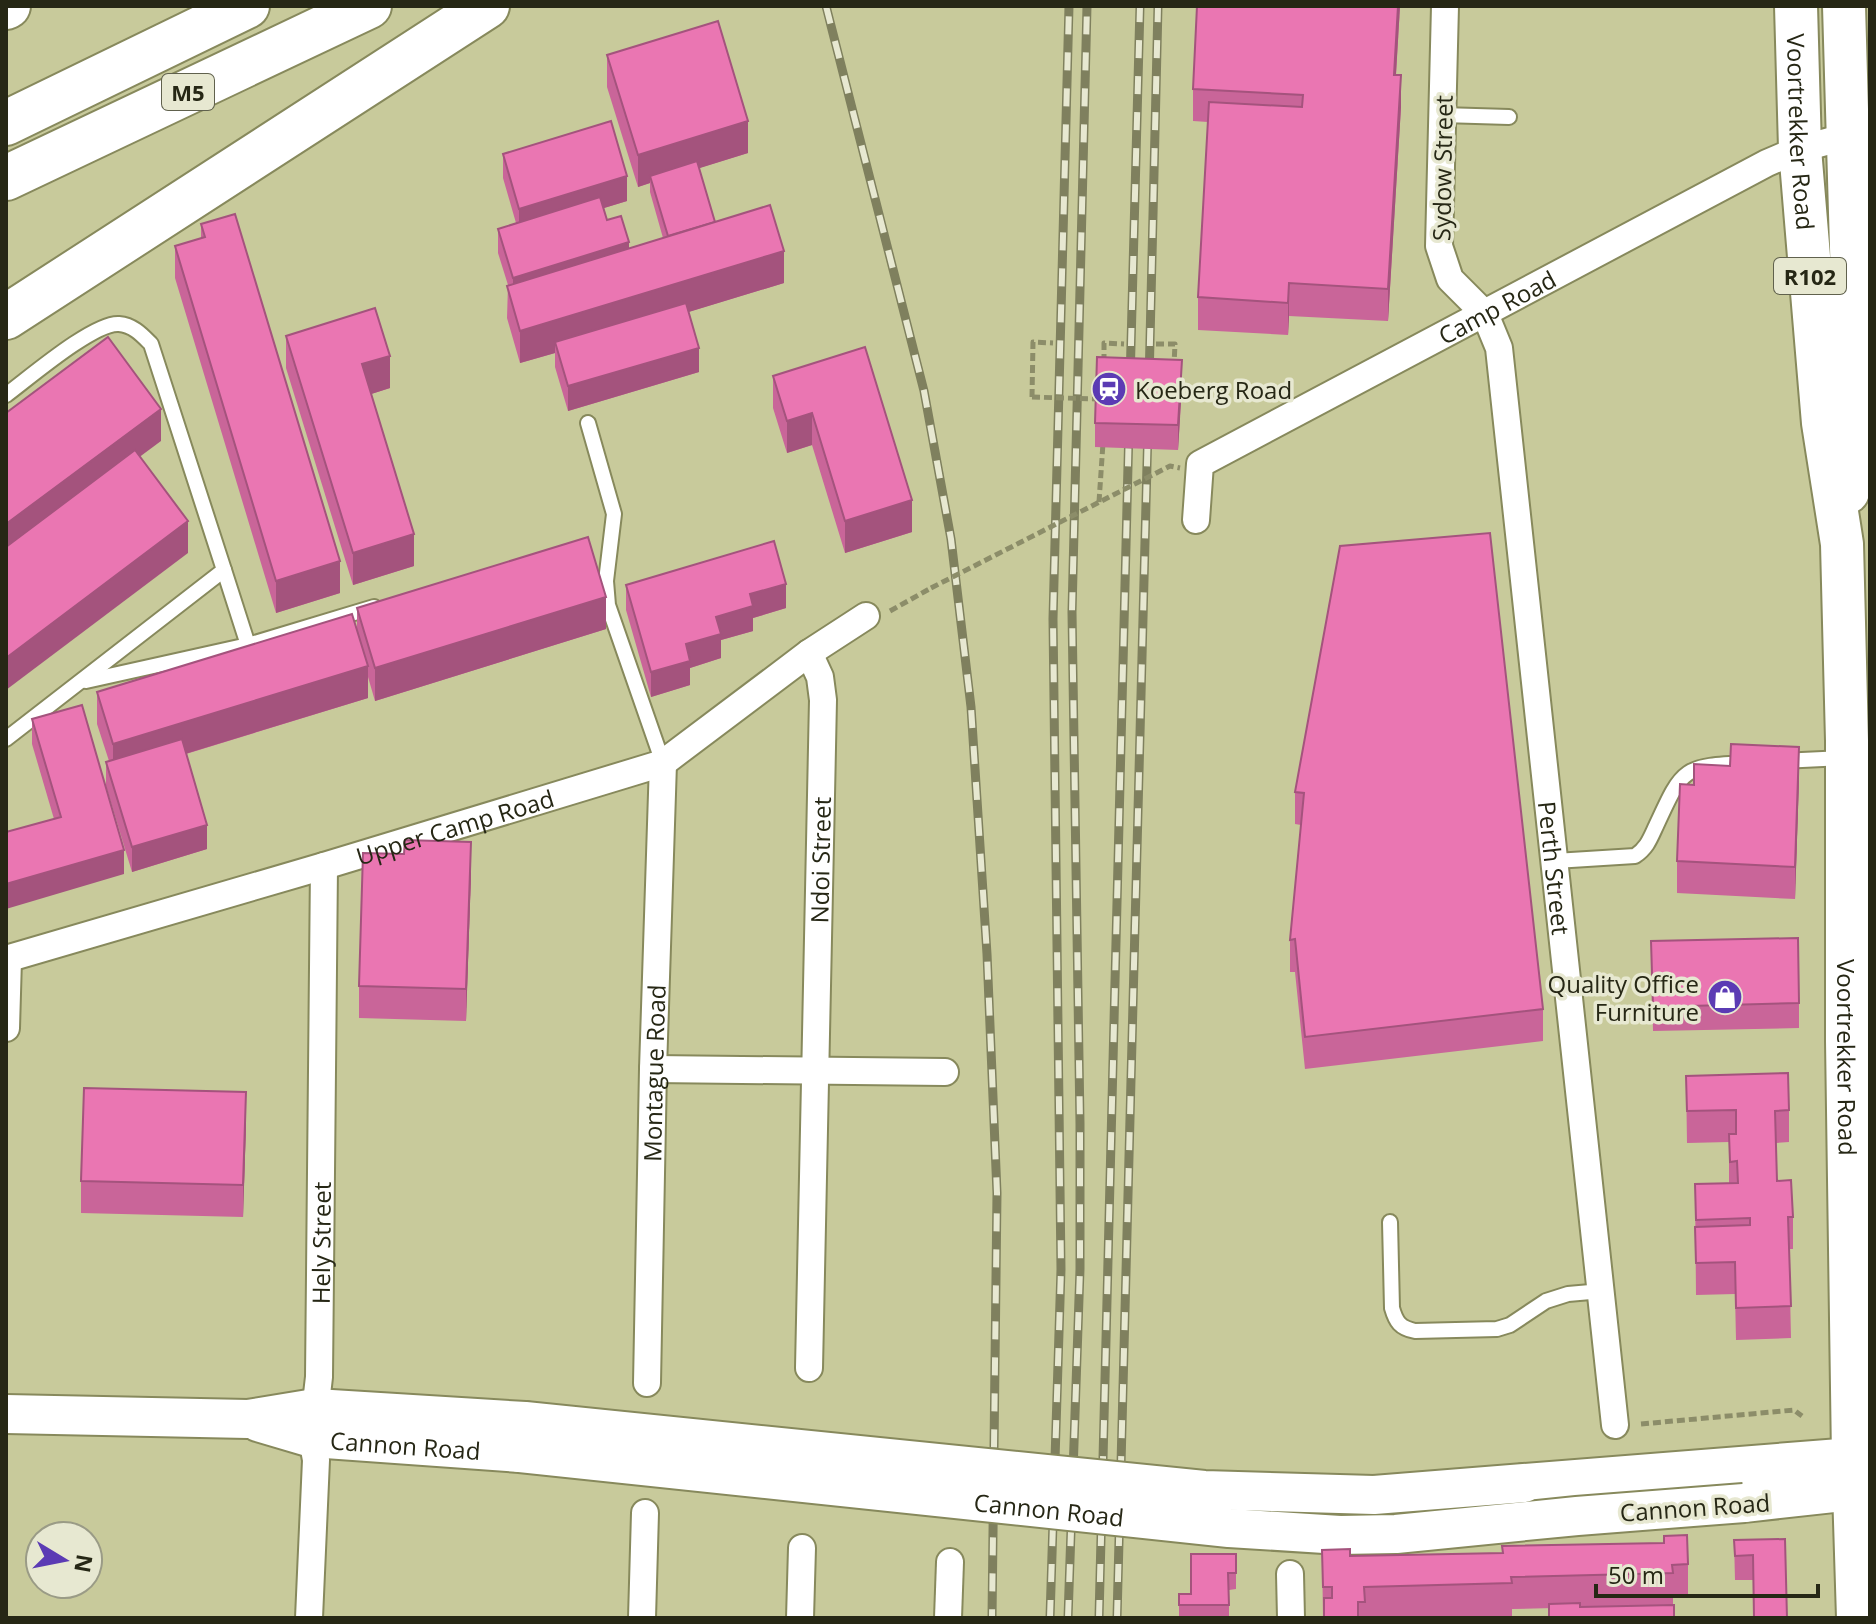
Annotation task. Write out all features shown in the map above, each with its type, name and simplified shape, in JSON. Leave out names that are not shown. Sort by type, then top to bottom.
[{"type":"highway","name":"M5","points":[[6,123],[247,6]]},
{"type":"highway","name":"M5","points":[[6,178],[369,6]]},
{"type":"highway","points":[[6,317],[487,6]]},
{"type":"main road","name":"Voortrekker Road","points":[[1796,6],[1800,149],[1823,423],[1842,544],[1855,746],[1847,1041],[1862,1474],[1858,1618]]},
{"type":"main road","name":"Voortrekker Road","points":[[1842,544],[1863,418],[1848,136],[1858,72],[1844,6]]},
{"type":"main road","name":"Cannon Road","points":[[6,1414],[314,1423],[1204,1490],[1293,1494],[1374,1495],[1742,1484],[1862,1474]]},
{"type":"street","name":"Sydow Street","points":[[1445,6],[1439,246],[1450,279],[1485,314]]},
{"type":"street","points":[[1798,77],[1858,72]]},
{"type":"street","name":"Camp Road","points":[[1196,520],[1200,464],[1754,170],[1800,149],[1848,136]]},
{"type":"street","name":"Perth Street","points":[[1485,314],[1499,348],[1602,1291],[1626,1425]]},
{"type":"street","name":"Upper Camp Road","points":[[7,958],[663,763],[809,653],[878,614]]},
{"type":"street","name":"Ndoi Street","points":[[809,653],[820,677],[823,700],[809,1368]]},
{"type":"street","name":"Montague Road","points":[[647,1383],[663,763]]},
{"type":"street","name":"Hely Street","points":[[309,1618],[316,1460],[314,1423],[319,1377],[324,866]]},
{"type":"street","points":[[6,1028],[7,958]]},
{"type":"street","points":[[653,1069],[945,1072]]},
{"type":"street","points":[[642,1618],[645,1513]]},
{"type":"street","points":[[800,1618],[802,1548]]},
{"type":"street","points":[[948,1618],[950,1562]]},
{"type":"street","points":[[1290,1574],[1291,1618]]},
{"type":"lane","points":[[1442,115],[1509,117]]},
{"type":"lane","points":[[6,395],[96,329],[119,324],[139,331],[151,344],[248,645]]},
{"type":"lane","points":[[588,423],[614,514],[606,581],[608,605],[663,763]]},
{"type":"lane","points":[[6,739],[224,570]]},
{"type":"lane","points":[[79,682],[248,645],[382,605]]},
{"type":"lane","points":[[1555,861],[1635,856],[1646,849],[1672,792],[1686,773],[1704,765],[1855,746]]},
{"type":"lane","points":[[1390,1222],[1392,1308],[1396,1321],[1404,1329],[1497,1329],[1510,1325],[1546,1301],[1568,1294],[1602,1291]]},
{"type":"path","points":[[1053,343],[1033,342],[1032,397],[1104,399]]},
{"type":"path","points":[[1104,369],[1104,343],[1124,344]]},
{"type":"path","points":[[1156,344],[1175,344],[1174,371]]},
{"type":"path","points":[[1099,502],[1103,431]]},
{"type":"path","points":[[1170,466],[1172,458]]},
{"type":"path","points":[[878,614],[1170,466],[1180,468]]},
{"type":"path","points":[[1626,1425],[1794,1410],[1802,1416]]},
{"type":"building","points":[[1197,6],[1398,6],[1394,75],[1401,75],[1388,289],[1289,283],[1288,303],[1198,297],[1209,102],[1302,107],[1303,95],[1193,89]]},
{"type":"building","points":[[718,21],[748,121],[638,155],[607,55]]},
{"type":"building","points":[[611,121],[627,176],[519,209],[503,154]]},
{"type":"building","points":[[697,161],[715,222],[668,236],[650,176]]},
{"type":"building","points":[[600,197],[607,220],[621,216],[629,242],[513,278],[498,229]]},
{"type":"building","points":[[770,205],[784,251],[520,331],[507,286]]},
{"type":"building","points":[[235,214],[340,561],[276,581],[175,246],[205,237],[201,224]]},
{"type":"building","points":[[686,303],[699,348],[568,386],[555,342]]},
{"type":"building","points":[[375,308],[390,356],[362,364],[414,534],[353,553],[286,336]]},
{"type":"building","points":[[108,337],[161,409],[6,524],[6,413]]},
{"type":"building","points":[[865,347],[912,500],[845,521],[812,413],[787,421],[773,376]]},
{"type":"building","points":[[1097,357],[1182,360],[1178,425],[1095,423]]},
{"type":"building","points":[[135,450],[188,521],[6,658],[6,547]]},
{"type":"building","points":[[1490,533],[1543,1009],[1305,1037],[1295,939],[1290,940],[1304,793],[1295,792],[1340,546]]},
{"type":"building","points":[[588,537],[606,597],[375,668],[357,608]]},
{"type":"building","points":[[774,541],[786,584],[750,594],[753,606],[716,617],[721,634],[686,644],[690,661],[651,672],[626,585]]},
{"type":"building","points":[[352,614],[368,666],[113,744],[97,692]]},
{"type":"building","points":[[82,705],[124,850],[6,884],[6,832],[61,817],[32,719]]},
{"type":"building","points":[[182,739],[207,825],[132,847],[106,762]]},
{"type":"building","points":[[1731,744],[1799,747],[1795,867],[1677,861],[1680,784],[1694,785],[1694,764],[1730,766]]},
{"type":"building","points":[[405,840],[471,842],[466,989],[359,986],[363,853],[404,854]]},
{"type":"building","name":"Quality Office Furniture","points":[[1798,938],[1799,1003],[1653,1007],[1651,941]]},
{"type":"building","points":[[1788,1073],[1789,1110],[1775,1111],[1777,1181],[1791,1180],[1793,1217],[1788,1217],[1791,1306],[1736,1308],[1735,1262],[1696,1263],[1695,1227],[1750,1225],[1750,1218],[1696,1220],[1695,1184],[1738,1183],[1737,1161],[1730,1162],[1729,1134],[1736,1134],[1736,1110],[1687,1111],[1686,1076]]},
{"type":"building","points":[[84,1088],[246,1092],[243,1185],[81,1181]]},
{"type":"building","points":[[1687,1535],[1688,1564],[1672,1565],[1673,1573],[1511,1577],[1512,1583],[1364,1587],[1365,1602],[1358,1602],[1358,1618],[1324,1618],[1324,1598],[1332,1598],[1332,1587],[1323,1587],[1322,1550],[1350,1549],[1350,1556],[1503,1553],[1502,1546],[1664,1543],[1664,1536]]},
{"type":"building","points":[[1785,1539],[1787,1618],[1754,1618],[1753,1555],[1735,1556],[1734,1540]]},
{"type":"building","points":[[1191,1554],[1236,1554],[1236,1573],[1228,1573],[1229,1605],[1179,1605],[1179,1594],[1191,1594]]},
{"type":"building","points":[[1580,1603],[1580,1607],[1674,1605],[1674,1618],[1549,1618],[1549,1604]]},
{"type":"railway","points":[[826,6],[924,391],[951,539],[971,707],[987,954],[997,1193],[992,1618]]},
{"type":"railway","points":[[1050,1618],[1061,1269],[1053,619],[1069,6]]},
{"type":"railway","points":[[1068,1618],[1080,1269],[1072,612],[1087,6]]},
{"type":"railway","points":[[1130,382],[1140,6]]},
{"type":"railway","points":[[1149,382],[1158,6]]},
{"type":"railway","points":[[1099,1618],[1129,426]]},
{"type":"railway","points":[[1117,1618],[1148,426]]},
{"type":"place","name":"Koeberg Road","points":[[1109,389]]},
{"type":"place","name":"Quality Office Furniture","points":[[1725,997]]}]
